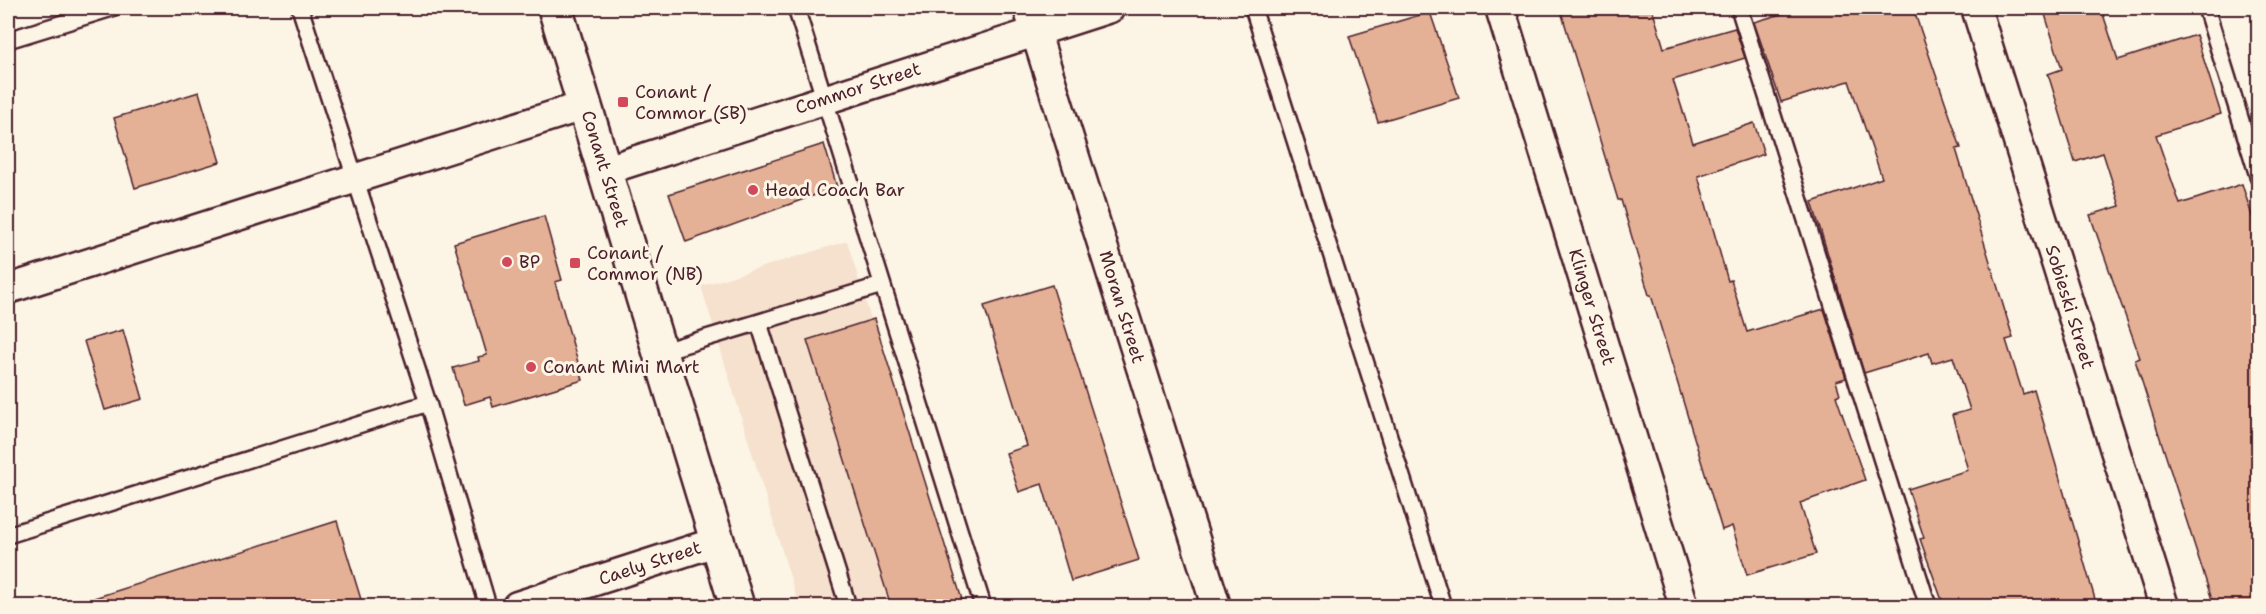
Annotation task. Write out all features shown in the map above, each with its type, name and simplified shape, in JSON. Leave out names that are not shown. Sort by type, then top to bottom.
[{"type":"main road","name":"Conant Street","points":[[555,8],[737,606]]},
{"type":"street","name":"Commor Street","points":[[606,170],[825,99],[1032,19],[1110,8]]},
{"type":"street","name":"Klinger Street","points":[[1500,8],[1684,606]]},
{"type":"street","name":"Sobieski Street","points":[[1976,8],[2164,606]]},
{"type":"street","name":"Moran Street","points":[[1032,19],[1216,606]]},
{"type":"street","points":[[8,289],[586,105]]},
{"type":"street","name":"Caely Street","points":[[517,606],[716,543]]},
{"type":"lane","points":[[8,40],[112,8]]},
{"type":"lane","points":[[300,8],[428,403],[488,606]]},
{"type":"lane","points":[[796,8],[983,606]]},
{"type":"lane","points":[[1253,8],[1443,606]]},
{"type":"lane","points":[[1739,8],[1928,606]]},
{"type":"lane","points":[[2206,8],[2259,176]]},
{"type":"lane","points":[[660,352],[882,285]]},
{"type":"lane","points":[[759,323],[848,606]]},
{"type":"lane","points":[[8,535],[428,403]]},
{"type":"shaded area","points":[[847,241],[959,606],[799,606],[701,286]]},
{"type":"building","points":[[1560,8],[1652,8],[1664,48],[1735,28],[1745,58],[1673,80],[1693,143],[1754,123],[1764,154],[1698,176],[1728,281],[1731,280],[1747,332],[1824,309],[1846,378],[1836,381],[1840,394],[1836,396],[1865,480],[1800,503],[1816,554],[1747,575],[1732,526],[1722,530],[1651,295],[1649,295],[1621,200],[1618,200]]},
{"type":"building","points":[[1802,8],[1913,8],[1961,148],[1956,149],[2013,338],[2006,340],[2023,394],[2034,390],[2097,606],[1944,606],[1920,539],[1924,538],[1908,489],[1968,470],[1952,415],[1970,410],[1953,357],[1932,363],[1929,353],[1864,373],[1812,202],[1882,178],[1849,81],[1781,102],[1754,22]]},
{"type":"building","points":[[2043,8],[2101,8],[2118,60],[2196,35],[2221,114],[2156,135],[2180,204],[2242,184],[2259,238],[2259,606],[2214,606],[2135,360],[2140,358],[2090,215],[2120,206],[2103,153],[2075,162],[2048,74],[2062,69]]},
{"type":"building","points":[[1430,12],[1459,98],[1378,122],[1349,36]]},
{"type":"building","points":[[199,92],[220,162],[135,188],[114,118]]},
{"type":"building","name":"Head Coach Bar","points":[[824,144],[837,187],[686,242],[669,194]]},
{"type":"building","points":[[544,216],[562,280],[555,282],[583,380],[493,407],[490,397],[464,405],[453,368],[479,361],[478,357],[487,355],[454,243]]},
{"type":"building","points":[[1052,285],[1139,560],[1071,581],[1042,484],[1019,492],[1006,453],[1027,446],[984,306]]},
{"type":"building","points":[[874,319],[964,606],[891,606],[807,340]]},
{"type":"building","points":[[123,330],[143,399],[105,410],[84,341]]},
{"type":"building","points":[[337,521],[363,606],[95,606],[94,598]]},
{"type":"place","name":"Conant / Commor (SB)","points":[[623,102]]},
{"type":"place","name":"Head Coach Bar","points":[[753,190]]},
{"type":"place","name":"BP","points":[[507,262]]},
{"type":"place","name":"Conant / Commor (NB)","points":[[575,263]]},
{"type":"place","name":"Conant Mini Mart","points":[[531,367]]}]
